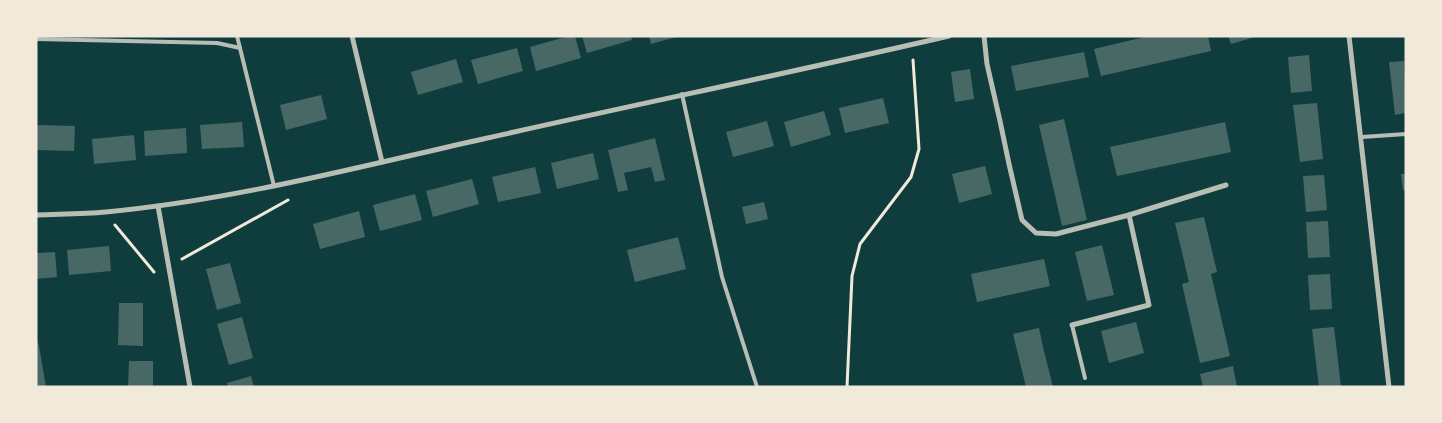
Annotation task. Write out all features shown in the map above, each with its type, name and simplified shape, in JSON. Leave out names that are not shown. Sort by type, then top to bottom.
[{"type":"street","points":[[352,36],[382,162]]},
{"type":"street","points":[[36,215],[104,212],[158,206],[332,175],[682,94],[949,36]]},
{"type":"street","points":[[984,36],[987,64],[1022,220],[1036,233],[1056,234],[1129,216],[1226,185]]},
{"type":"street","points":[[1349,36],[1389,387]]},
{"type":"street","points":[[158,206],[190,387]]},
{"type":"street","points":[[1072,325],[1149,305],[1129,216]]},
{"type":"lane","points":[[237,36],[274,186]]},
{"type":"lane","points":[[36,39],[217,43],[240,48]]},
{"type":"lane","points":[[682,94],[722,277],[756,387]]},
{"type":"lane","points":[[1362,137],[1406,134]]},
{"type":"lane","points":[[1072,325],[1085,378]]},
{"type":"path","points":[[847,387],[852,276],[860,244],[911,177],[919,149],[912,45]]},
{"type":"path","points":[[168,266],[289,199]]},
{"type":"path","points":[[104,212],[154,273]]},
{"type":"building","points":[[575,36],[581,58],[536,71],[530,47]]},
{"type":"building","points":[[582,36],[631,36],[632,40],[587,53]]},
{"type":"building","points":[[649,36],[676,36],[676,37],[651,44]]},
{"type":"building","points":[[1149,36],[1208,36],[1211,51],[1101,76],[1094,49]]},
{"type":"building","points":[[1228,36],[1255,36],[1255,37],[1231,44]]},
{"type":"building","points":[[517,48],[523,71],[478,84],[471,60]]},
{"type":"building","points":[[1084,52],[1089,77],[1016,91],[1011,66]]},
{"type":"building","points":[[1309,55],[1312,91],[1291,93],[1288,57]]},
{"type":"building","points":[[456,59],[463,82],[418,95],[411,72]]},
{"type":"building","points":[[1404,61],[1406,113],[1395,115],[1389,62]]},
{"type":"building","points":[[970,69],[974,99],[955,102],[951,72]]},
{"type":"building","points":[[321,95],[327,119],[286,130],[280,105]]},
{"type":"building","points":[[883,98],[889,123],[845,133],[839,108]]},
{"type":"building","points":[[1317,103],[1323,159],[1300,162],[1293,105]]},
{"type":"building","points":[[824,111],[831,135],[791,147],[784,122]]},
{"type":"building","points":[[1064,119],[1087,220],[1062,226],[1039,125]]},
{"type":"building","points":[[767,121],[774,146],[733,157],[726,132]]},
{"type":"building","points":[[242,122],[244,147],[202,149],[200,125]]},
{"type":"building","points":[[1225,122],[1231,152],[1117,176],[1110,147]]},
{"type":"building","points":[[36,125],[75,126],[74,151],[36,150]]},
{"type":"building","points":[[186,128],[187,153],[145,156],[144,131]]},
{"type":"building","points":[[134,135],[136,160],[94,164],[92,139]]},
{"type":"building","points":[[655,138],[665,180],[655,182],[651,167],[624,173],[628,190],[618,192],[608,150]]},
{"type":"building","points":[[593,153],[599,179],[557,189],[551,163]]},
{"type":"building","points":[[985,166],[992,194],[959,203],[952,174]]},
{"type":"building","points":[[535,167],[541,193],[498,202],[492,177]]},
{"type":"building","points":[[1401,174],[1406,174],[1406,190],[1403,190]]},
{"type":"building","points":[[1324,175],[1327,210],[1306,212],[1303,176]]},
{"type":"building","points":[[472,179],[479,204],[433,217],[426,191]]},
{"type":"building","points":[[415,194],[422,220],[380,231],[373,205]]},
{"type":"building","points":[[764,202],[768,219],[746,224],[742,207]]},
{"type":"building","points":[[359,211],[365,237],[320,249],[313,224]]},
{"type":"building","points":[[1204,217],[1217,272],[1211,274],[1230,356],[1200,363],[1182,284],[1189,282],[1175,223]]},
{"type":"building","points":[[1328,221],[1330,257],[1308,258],[1306,222]]},
{"type":"building","points":[[678,237],[686,269],[635,282],[627,250]]},
{"type":"building","points":[[1102,245],[1114,295],[1087,301],[1075,252]]},
{"type":"building","points":[[109,246],[111,271],[69,275],[67,250]]},
{"type":"building","points":[[55,252],[57,277],[36,279],[36,253]]},
{"type":"building","points":[[1044,259],[1050,286],[977,302],[971,274]]},
{"type":"building","points":[[230,263],[241,303],[217,310],[206,269]]},
{"type":"building","points":[[1330,274],[1332,309],[1310,310],[1308,275]]},
{"type":"building","points":[[119,303],[143,303],[143,346],[118,345]]},
{"type":"building","points":[[242,317],[253,358],[229,365],[217,324]]},
{"type":"building","points":[[1136,322],[1144,353],[1109,363],[1101,331]]},
{"type":"building","points":[[1334,327],[1341,387],[1319,387],[1312,329]]},
{"type":"building","points":[[1039,328],[1053,387],[1026,387],[1013,334]]},
{"type":"building","points":[[36,336],[39,346],[46,387],[36,387]]},
{"type":"building","points":[[129,361],[153,361],[153,387],[128,387]]},
{"type":"building","points":[[1233,366],[1237,387],[1203,387],[1200,374]]},
{"type":"building","points":[[251,376],[254,387],[228,387],[227,383]]}]
